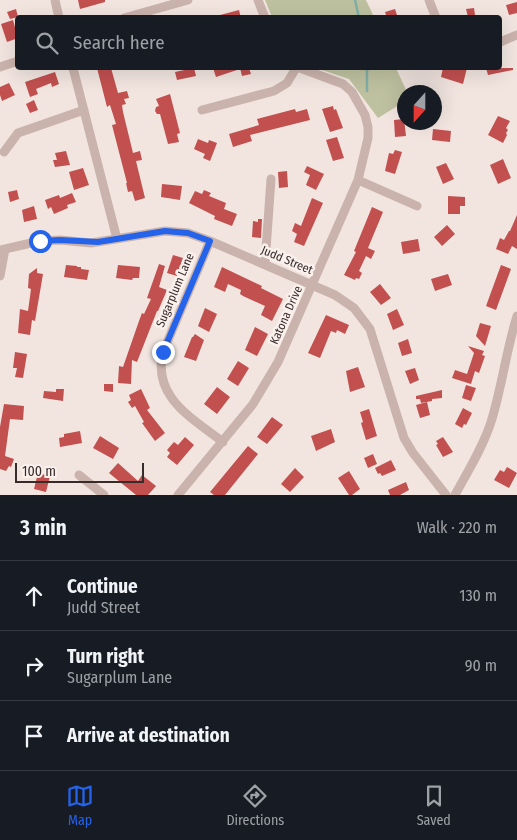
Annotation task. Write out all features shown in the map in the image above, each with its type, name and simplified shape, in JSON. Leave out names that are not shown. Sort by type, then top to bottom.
[{"type":"street","points":[[54,0],[58,15]]},
{"type":"street","points":[[135,15],[188,0]]},
{"type":"street","points":[[258,0],[264,15]]},
{"type":"street","points":[[429,0],[435,15]]},
{"type":"street","points":[[502,41],[517,36]]},
{"type":"street","points":[[0,67],[15,62]]},
{"type":"street","points":[[74,70],[117,239]]},
{"type":"street","points":[[202,110],[274,91],[287,82],[295,70]]},
{"type":"street","name":"Katona Drive","points":[[178,495],[253,404],[278,362],[358,180],[368,138],[368,127],[362,107],[352,92],[343,84],[305,70]]},
{"type":"street","points":[[4,152],[18,133],[84,110]]},
{"type":"street","points":[[265,264],[272,179]]},
{"type":"street","points":[[358,180],[417,206]]},
{"type":"street","name":"Judd Street","points":[[2,249],[40,241],[60,240],[91,243],[165,231],[188,233],[265,264],[346,302],[365,321],[373,338],[404,438],[413,453],[446,495]]},
{"type":"street","name":"Sugarplum Lane","points":[[210,241],[163,352],[160,369],[164,387],[179,407],[223,442]]},
{"type":"street","points":[[0,276],[2,249]]},
{"type":"street","points":[[455,495],[491,423],[517,316]]},
{"type":"street","points":[[79,475],[104,495]]},
{"type":"green space","points":[[265,0],[366,0],[373,15],[271,15]]},
{"type":"green space","points":[[322,70],[397,70],[404,85],[397,85],[397,106],[378,118],[349,79]]},
{"type":"building","points":[[78,0],[105,0],[105,2],[80,9]]},
{"type":"building","points":[[517,2],[517,13],[509,15],[506,5]]},
{"type":"building","points":[[474,8],[475,15],[468,15],[466,9]]},
{"type":"building","points":[[16,9],[18,15],[10,19],[7,12]]},
{"type":"building","points":[[395,9],[397,15],[386,15],[385,12]]},
{"type":"building","points":[[239,10],[240,15],[220,15]]},
{"type":"building","points":[[13,20],[15,39],[7,42],[1,24]]},
{"type":"building","points":[[513,68],[513,70],[488,75],[487,70]]},
{"type":"building","points":[[98,70],[112,70],[118,93],[127,91],[129,98],[124,99],[126,104],[122,105],[123,112],[133,153],[140,151],[142,160],[136,161],[145,198],[135,201],[132,191],[128,192],[112,125],[116,124],[110,105],[107,107]]},
{"type":"building","points":[[194,70],[196,76],[177,80],[175,72]]},
{"type":"building","points":[[214,70],[237,70],[216,77]]},
{"type":"building","points":[[240,70],[250,70],[251,74],[242,76]]},
{"type":"building","points":[[443,70],[466,70],[463,84],[441,77]]},
{"type":"building","points":[[55,72],[59,84],[52,87],[51,83],[36,89],[38,94],[30,97],[25,82]]},
{"type":"building","points":[[9,83],[15,95],[2,101],[0,87]]},
{"type":"building","points":[[170,94],[180,133],[177,134],[179,142],[168,144],[160,114],[157,114],[155,111],[156,107],[159,106],[156,99]]},
{"type":"building","points":[[34,100],[38,110],[30,113],[26,104]]},
{"type":"building","points":[[333,106],[343,128],[330,132],[322,109]]},
{"type":"building","points":[[295,109],[296,112],[307,109],[310,120],[250,135],[252,141],[233,147],[229,134],[259,125],[257,119]]},
{"type":"building","points":[[498,116],[510,121],[506,128],[508,130],[507,135],[503,143],[488,135]]},
{"type":"building","points":[[394,120],[397,120],[397,130],[405,130],[406,136],[395,137]]},
{"type":"building","points":[[433,130],[451,131],[450,142],[432,140]]},
{"type":"building","points":[[337,137],[344,158],[333,161],[326,140]]},
{"type":"building","points":[[198,139],[208,143],[209,140],[217,143],[210,161],[203,158],[205,154],[194,149]]},
{"type":"building","points":[[395,150],[402,152],[395,174],[385,171],[389,153],[393,154]]},
{"type":"building","points":[[66,151],[70,165],[55,167],[53,160],[57,160],[55,153]]},
{"type":"building","points":[[503,159],[511,178],[498,184],[490,165]]},
{"type":"building","points":[[446,163],[454,179],[443,184],[436,167]]},
{"type":"building","points":[[307,166],[324,174],[316,190],[306,185],[310,175],[304,172]]},
{"type":"building","points":[[83,168],[89,185],[74,190],[69,172]]},
{"type":"building","points":[[287,171],[288,187],[279,188],[278,172]]},
{"type":"building","points":[[162,184],[182,186],[180,200],[161,197]]},
{"type":"building","points":[[17,190],[19,199],[10,202],[8,192]]},
{"type":"building","points":[[204,190],[211,193],[209,196],[226,203],[224,209],[237,214],[232,226],[214,219],[215,216],[189,203],[195,191],[202,194]]},
{"type":"building","points":[[72,193],[76,202],[67,205],[68,208],[54,214],[51,207],[48,209],[45,200],[59,195],[60,198]]},
{"type":"building","points":[[448,196],[465,197],[465,206],[460,206],[460,214],[448,214]]},
{"type":"building","points":[[312,198],[323,203],[304,246],[294,242],[297,234],[292,231],[295,223],[301,226]]},
{"type":"building","points":[[34,206],[37,219],[24,222],[22,210]]},
{"type":"building","points":[[372,207],[383,212],[368,248],[375,251],[371,259],[366,256],[359,271],[362,273],[359,279],[356,278],[355,280],[344,275],[356,252],[354,251]]},
{"type":"building","points":[[517,215],[517,249],[512,246],[508,254],[496,249],[500,238],[504,240],[510,231]]},
{"type":"building","points":[[258,219],[262,219],[261,238],[252,237],[253,221],[258,222]]},
{"type":"building","points":[[447,225],[455,234],[442,246],[434,237]]},
{"type":"building","points":[[418,239],[420,251],[403,254],[401,242]]},
{"type":"building","points":[[173,255],[183,258],[177,276],[167,273]]},
{"type":"building","points":[[159,264],[165,266],[159,287],[167,290],[137,362],[132,360],[131,384],[118,383],[119,366],[123,367],[142,313],[144,314],[151,299],[147,298]]},
{"type":"building","points":[[66,265],[89,270],[87,280],[64,277]]},
{"type":"building","points":[[118,265],[140,267],[139,278],[133,278],[132,280],[116,278]]},
{"type":"building","points":[[501,265],[511,269],[496,310],[486,306]]},
{"type":"building","points":[[222,267],[262,286],[261,288],[283,299],[272,321],[261,315],[265,306],[240,294],[241,290],[228,284],[225,292],[214,287]]},
{"type":"building","points":[[37,268],[37,273],[43,274],[35,321],[32,320],[30,335],[18,333],[20,309],[28,311],[31,289],[28,288],[29,274]]},
{"type":"building","points":[[448,274],[452,285],[435,291],[431,279]]},
{"type":"building","points":[[380,284],[391,298],[381,305],[370,292]]},
{"type":"building","points":[[205,308],[217,314],[209,332],[198,326]]},
{"type":"building","points":[[397,309],[404,325],[393,330],[387,314]]},
{"type":"building","points":[[326,315],[349,325],[345,334],[337,330],[336,333],[331,331],[320,358],[308,353]]},
{"type":"building","points":[[480,323],[491,326],[485,346],[476,336]]},
{"type":"building","points":[[255,327],[268,334],[257,356],[245,350]]},
{"type":"building","points":[[195,334],[204,340],[196,361],[184,357]]},
{"type":"building","points":[[408,339],[412,353],[402,356],[398,343]]},
{"type":"building","points":[[468,346],[484,351],[482,355],[485,356],[479,373],[475,371],[471,384],[452,378],[455,370],[467,374],[474,353]]},
{"type":"building","points":[[15,352],[27,354],[23,378],[15,377],[17,368],[13,368]]},
{"type":"building","points":[[238,361],[249,368],[238,386],[227,379]]},
{"type":"building","points":[[358,367],[365,387],[350,392],[346,371]]},
{"type":"building","points":[[415,368],[419,380],[410,384],[405,371]]},
{"type":"building","points":[[104,384],[113,384],[113,392],[104,391]]},
{"type":"building","points":[[466,385],[476,388],[471,401],[462,398]]},
{"type":"building","points":[[217,387],[230,397],[217,414],[204,404]]},
{"type":"building","points":[[56,389],[64,389],[63,401],[43,398],[44,391],[56,392]]},
{"type":"building","points":[[141,389],[150,408],[147,410],[165,433],[155,441],[142,423],[144,422],[135,406],[132,408],[128,402],[131,400],[129,395]]},
{"type":"building","points":[[442,390],[442,398],[421,403],[420,399],[416,399],[416,396]]},
{"type":"building","points":[[427,402],[430,415],[420,418],[416,405]]},
{"type":"building","points":[[4,404],[24,406],[23,420],[10,419],[5,456],[14,459],[11,467],[9,466],[6,471],[0,469],[0,427]]},
{"type":"building","points":[[463,408],[472,413],[466,425],[464,424],[462,428],[455,424]]},
{"type":"building","points":[[369,409],[377,436],[366,440],[360,412]]},
{"type":"building","points":[[272,417],[283,425],[267,444],[257,437]]},
{"type":"building","points":[[331,429],[335,442],[316,451],[311,436]]},
{"type":"building","points":[[80,431],[82,443],[60,447],[59,438],[64,437],[64,434]]},
{"type":"building","points":[[100,436],[119,448],[113,459],[93,448]]},
{"type":"building","points":[[185,437],[194,445],[177,465],[167,457],[170,453],[167,450],[174,442],[178,445]]},
{"type":"building","points":[[443,437],[453,452],[443,457],[436,445],[438,444],[436,441]]},
{"type":"building","points":[[248,446],[258,454],[225,495],[214,495],[210,492]]},
{"type":"building","points":[[373,454],[377,464],[368,468],[364,458]]},
{"type":"building","points":[[391,460],[396,470],[382,476],[380,473],[378,474],[375,468]]},
{"type":"building","points":[[118,463],[138,481],[142,475],[156,486],[148,495],[136,495],[109,473]]},
{"type":"building","points":[[507,467],[517,473],[509,488],[494,480],[500,470],[504,472]]},
{"type":"building","points":[[295,468],[304,477],[290,492],[281,484]]},
{"type":"building","points":[[349,471],[360,489],[352,495],[349,495],[338,478]]},
{"type":"building","points":[[38,473],[50,476],[46,492],[34,489]]},
{"type":"building","points":[[406,482],[409,490],[400,495],[390,495],[388,490]]},
{"type":"waterway","points":[[355,0],[358,15]]},
{"type":"waterway","points":[[367,70],[367,91]]},
{"type":"route","points":[[40,241],[60,240],[91,243],[165,231],[188,233],[210,241],[163,352]]}]
